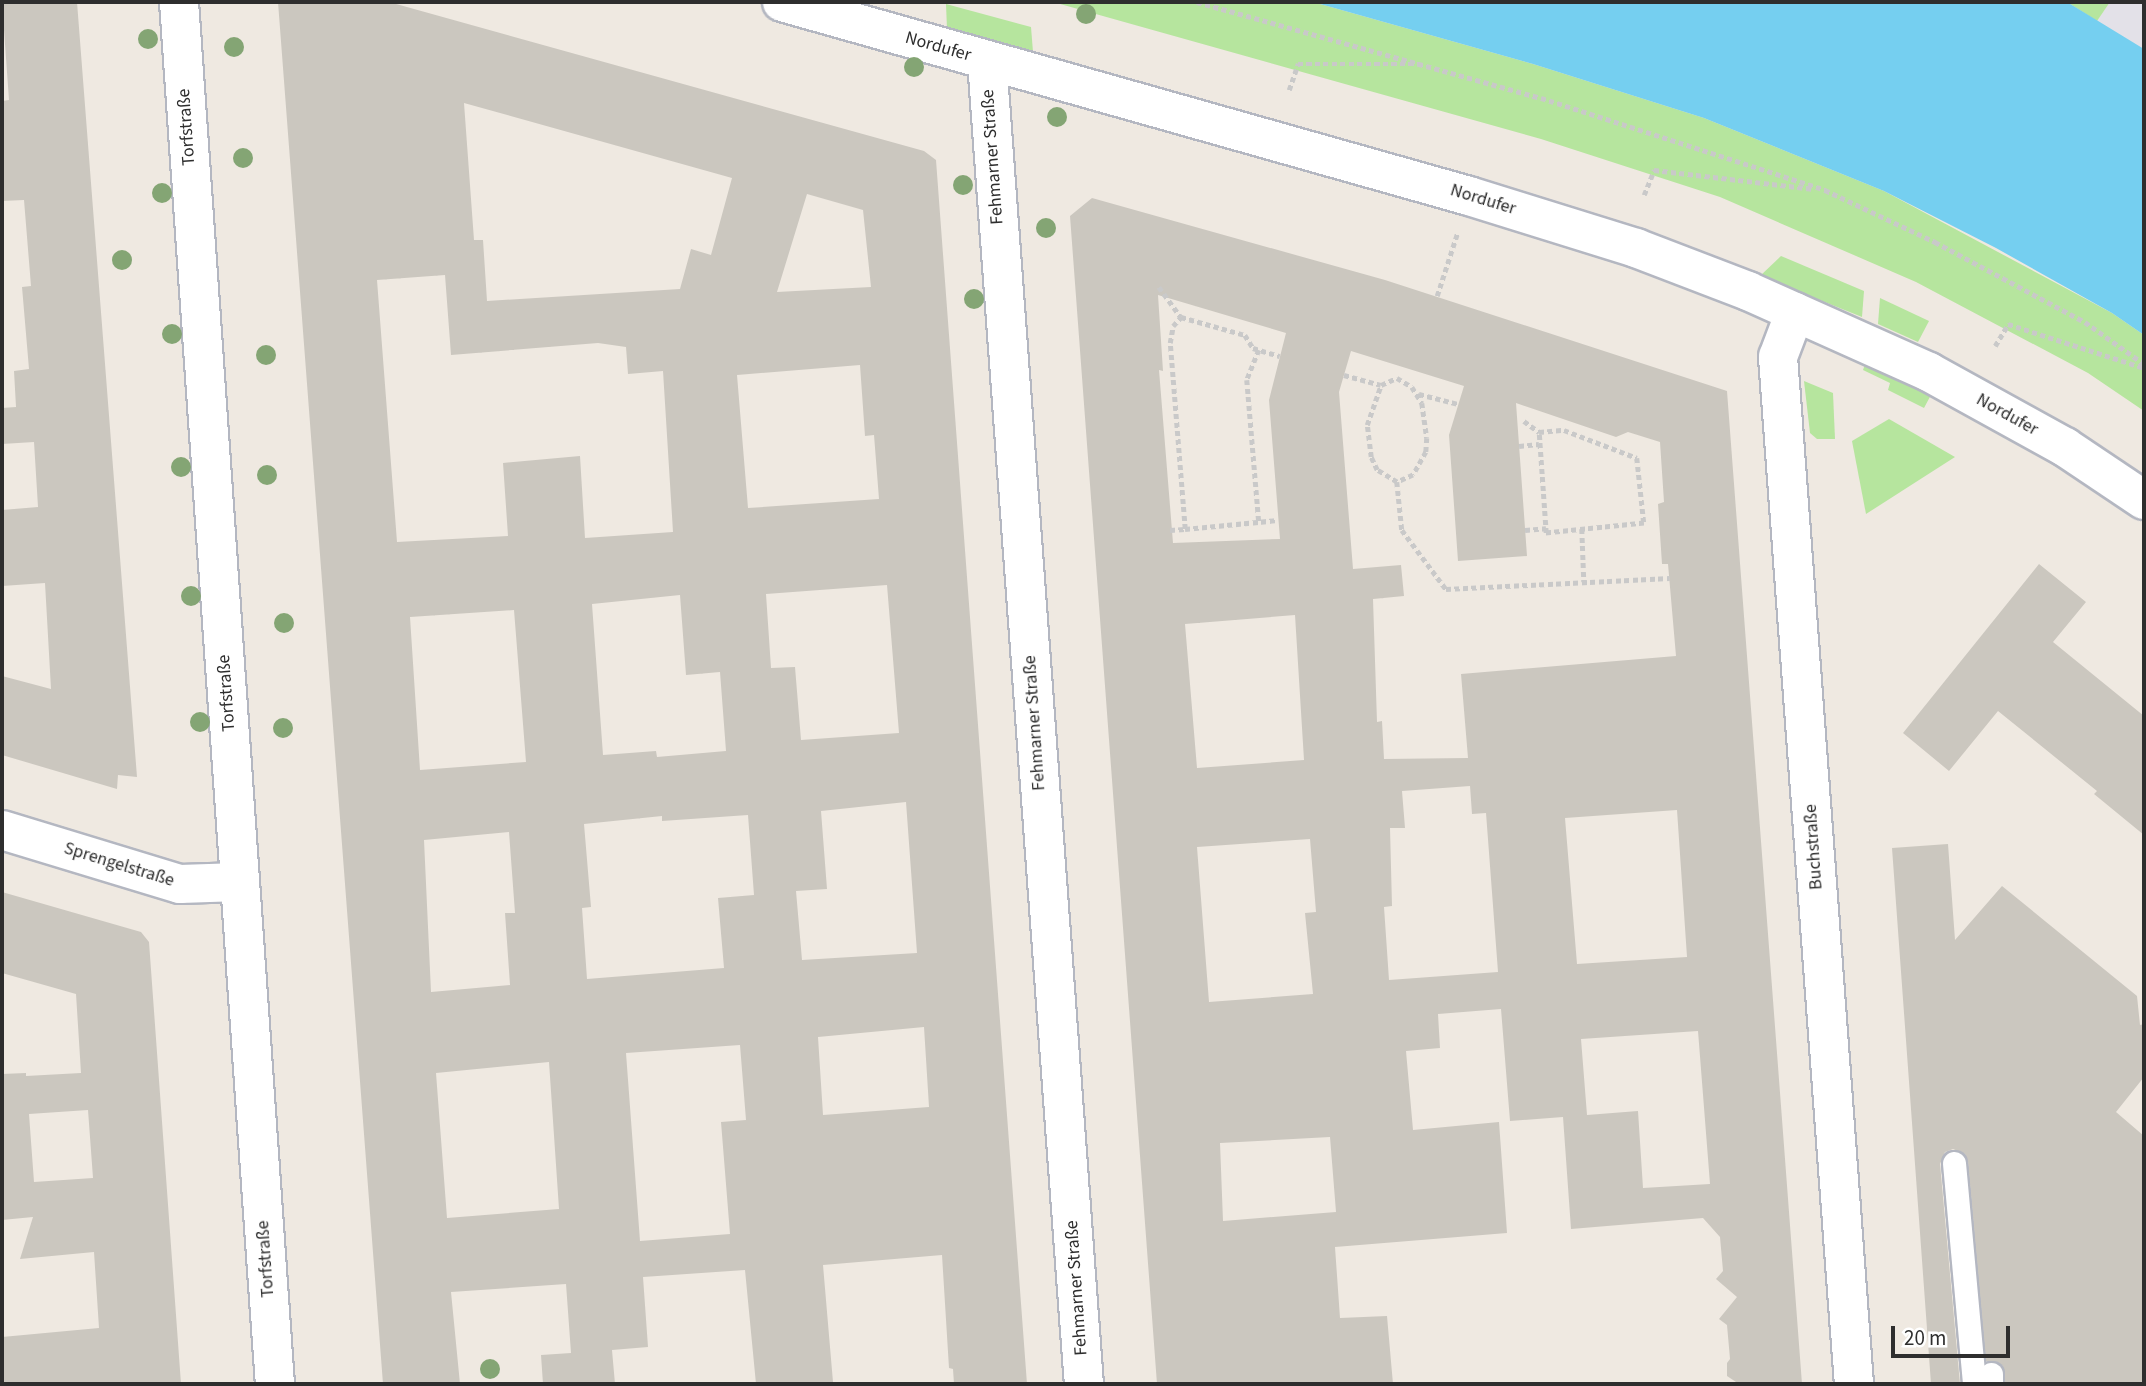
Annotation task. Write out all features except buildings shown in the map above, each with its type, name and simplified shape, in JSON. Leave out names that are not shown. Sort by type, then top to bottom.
[{"type":"street","name":"Torfstraße","points":[[179,2],[275,1384]]},
{"type":"street","name":"Nordufer","points":[[782,2],[1469,195],[1636,248],[1796,312],[1928,372],[2065,447],[2144,500]]},
{"type":"street","name":"Fehmarner Straße","points":[[987,61],[1084,1384]]},
{"type":"street","name":"Buchstraße","points":[[1796,312],[1778,357],[1854,1384]]},
{"type":"street","name":"Sprengelstraße","points":[[2,830],[180,884],[239,882]]},
{"type":"lane","points":[[1954,1163],[1985,1381]]},
{"type":"path","points":[[1197,2],[1426,64],[1586,112],[1825,190],[1935,242],[2085,322],[2144,366]]},
{"type":"path","points":[[1289,90],[1298,64],[1426,64]]},
{"type":"path","points":[[1644,195],[1654,170],[1825,190]]},
{"type":"path","points":[[1437,296],[1469,195]]},
{"type":"path","points":[[1159,288],[1181,317],[1245,335],[1253,348],[1280,356]]},
{"type":"path","points":[[1181,317],[1172,326],[1170,343],[1185,529]]},
{"type":"path","points":[[1995,346],[2008,324],[2144,366]]},
{"type":"path","points":[[1259,350],[1247,380],[1259,522]]},
{"type":"path","points":[[1344,374],[1381,385],[1397,378],[1417,393],[1458,404]]},
{"type":"path","points":[[1381,385],[1370,408],[1368,444],[1377,470],[1397,482]]},
{"type":"path","points":[[1397,482],[1413,475],[1426,452],[1427,424],[1417,393]]},
{"type":"path","points":[[1524,421],[1539,432],[1564,430],[1637,458],[1644,523],[1546,533],[1539,432]]},
{"type":"path","points":[[1519,446],[1539,444]]},
{"type":"path","points":[[1397,482],[1402,530],[1446,589],[1670,578]]},
{"type":"path","points":[[1170,530],[1279,520]]},
{"type":"path","points":[[1525,530],[1546,528]]},
{"type":"path","points":[[1582,529],[1584,582]]},
{"type":"shaded area","points":[[2110,2],[2144,2],[2144,49],[2097,21]]},
{"type":"green space","points":[[1053,2],[1313,2],[1533,64],[1704,118],[1884,191],[2112,313],[2144,335],[2144,411],[2088,373],[1916,282],[1720,197],[1541,139]]},
{"type":"green space","points":[[2067,2],[2110,2],[2097,21]]},
{"type":"green space","points":[[946,4],[1031,27],[1033,52],[947,29]]},
{"type":"green space","points":[[1781,256],[1864,291],[1862,317],[1760,276]]},
{"type":"green space","points":[[1880,298],[1929,321],[1918,342],[1878,324]]},
{"type":"green space","points":[[1868,356],[1932,393],[1924,408],[1888,390],[1890,383],[1863,370]]},
{"type":"green space","points":[[1804,381],[1833,393],[1835,439],[1817,439],[1810,433]]},
{"type":"green space","points":[[1889,419],[1955,457],[1866,514],[1852,441]]},
{"type":"water","points":[[1313,2],[2067,2],[2144,49],[2144,335],[2112,313],[1996,248],[1884,191],[1704,118],[1533,64]]}]
